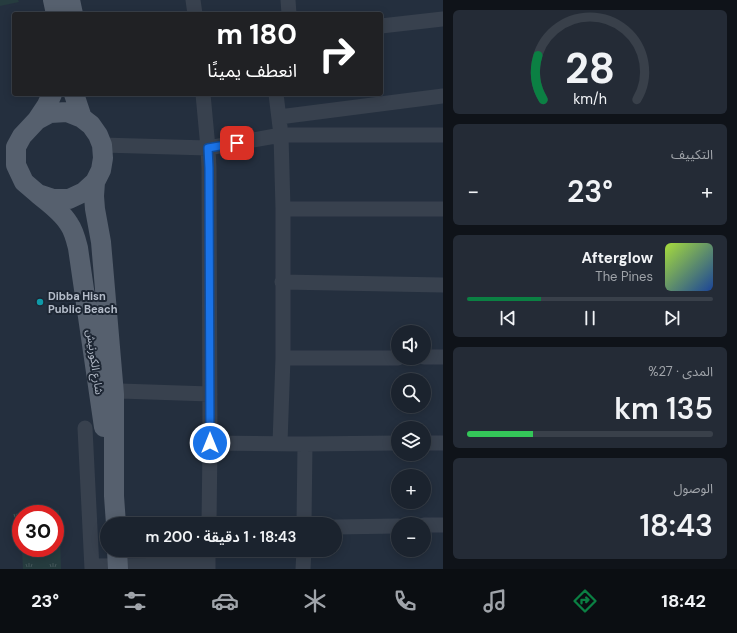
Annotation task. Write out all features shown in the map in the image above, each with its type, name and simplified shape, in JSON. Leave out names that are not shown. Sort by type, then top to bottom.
[{"type":"main road","points":[[54,0],[56,12]]},
{"type":"main road","points":[[70,0],[73,12]]},
{"type":"main road","name":"شارع الكورنيش","points":[[51,96],[37,120],[22,136],[16,147],[16,165],[24,182],[54,206],[69,224],[76,238],[114,496]]},
{"type":"main road","name":"شارع الكورنيش","points":[[75,96],[82,118]]},
{"type":"main road","name":"شارع الكورنيش","points":[[37,120],[50,113],[67,112],[82,118],[91,125],[98,135],[102,145],[103,158],[101,170],[95,182],[84,192],[69,199],[54,199],[38,194]]},
{"type":"main road","name":"شارع الكورنيش","points":[[95,182],[95,209],[100,242],[114,394],[114,496],[116,517]]},
{"type":"street","points":[[194,0],[195,12]]},
{"type":"street","points":[[288,0],[289,12]]},
{"type":"street","points":[[383,26],[443,19]]},
{"type":"street","points":[[203,96],[209,168],[209,517]]},
{"type":"street","points":[[276,96],[282,135],[283,208],[283,358],[280,443]]},
{"type":"street","points":[[279,117],[443,96]]},
{"type":"street","points":[[102,145],[208,148],[282,135],[443,135]]},
{"type":"street","points":[[283,208],[443,209]]},
{"type":"street","points":[[282,282],[443,284]]},
{"type":"street","points":[[431,357],[443,357]]},
{"type":"street","points":[[283,358],[391,358]]},
{"type":"street","points":[[114,394],[120,391],[210,394]]},
{"type":"street","points":[[85,428],[92,567],[118,562],[208,567]]},
{"type":"street","points":[[210,443],[391,443]]},
{"type":"street","points":[[431,443],[443,443]]},
{"type":"street","points":[[304,517],[305,444]]},
{"type":"street","points":[[431,525],[443,525]]},
{"type":"street","points":[[342,527],[391,526]]},
{"type":"street","points":[[303,569],[304,557]]},
{"type":"green space","points":[[0,0],[18,0],[19,2],[0,6]]},
{"type":"green space","points":[[22,557],[61,557],[61,569],[23,569]]},
{"type":"place","name":"Dibba Hisn Public Beach","points":[[40,302]]},
{"type":"route","points":[[210,443],[208,148],[237,143]]}]
